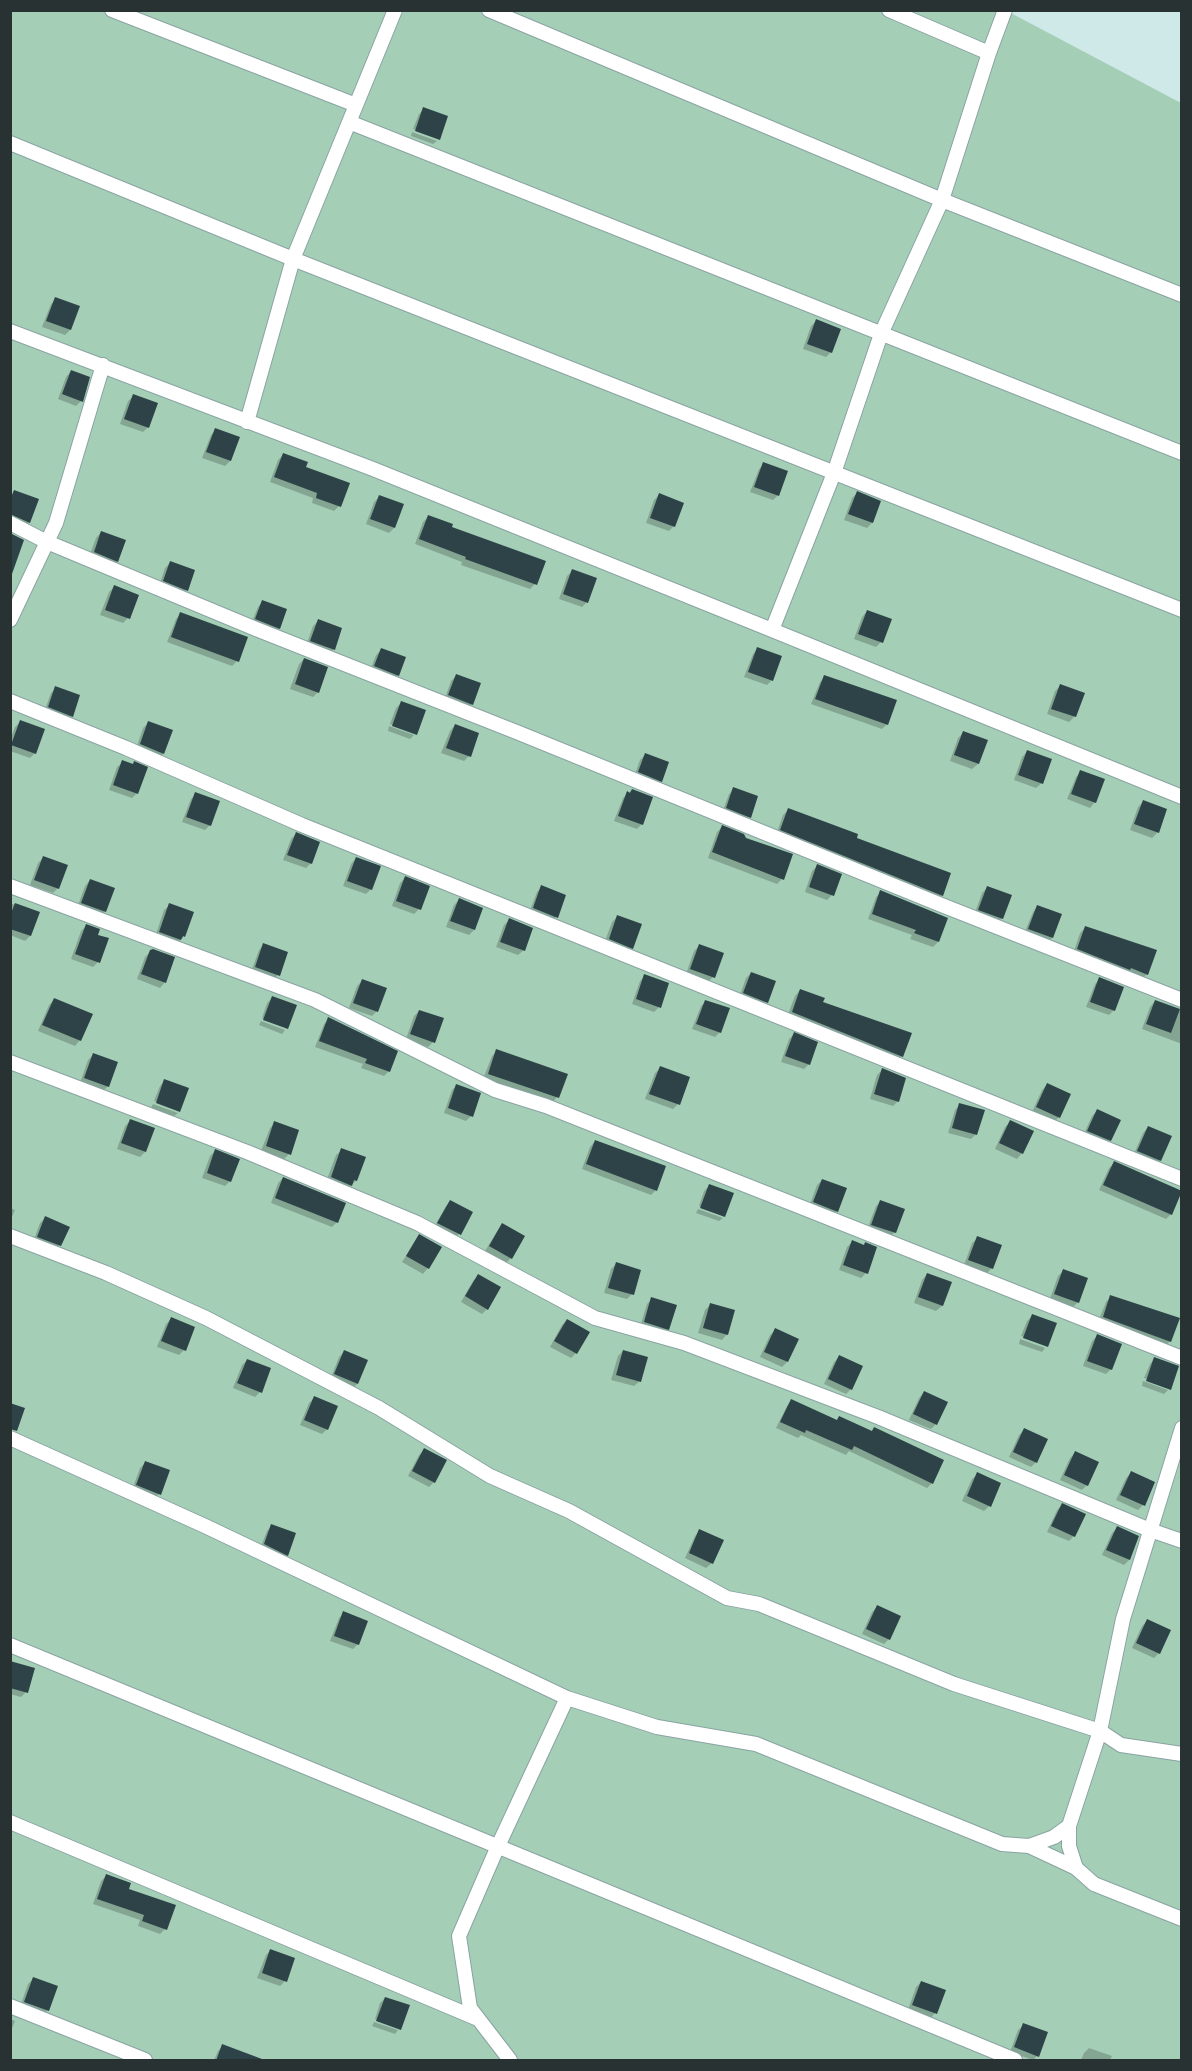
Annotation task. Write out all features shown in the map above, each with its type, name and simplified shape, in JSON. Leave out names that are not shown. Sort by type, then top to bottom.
[{"type":"street","points":[[112,10],[356,105]]},
{"type":"street","points":[[247,422],[293,259],[395,10]]},
{"type":"street","points":[[489,10],[942,200],[1182,295]]},
{"type":"street","points":[[889,10],[989,53]]},
{"type":"street","points":[[772,630],[834,473],[881,334],[942,200],[1005,10]]},
{"type":"street","points":[[349,122],[1182,453]]},
{"type":"street","points":[[10,143],[293,259],[1182,610]]},
{"type":"street","points":[[10,332],[103,365],[373,469],[1182,797]]},
{"type":"street","points":[[10,620],[56,522],[103,365]]},
{"type":"street","points":[[10,524],[47,542],[256,629],[1182,1000]]},
{"type":"street","points":[[10,701],[126,748],[313,830],[1182,1179]]},
{"type":"street","points":[[10,886],[315,1000],[495,1090],[546,1106],[1182,1358]]},
{"type":"street","points":[[10,1062],[247,1152],[417,1223],[595,1318],[684,1343],[845,1404],[1150,1530],[1182,1541]]},
{"type":"street","points":[[10,1236],[106,1273],[206,1318],[380,1408],[490,1476],[569,1511],[727,1598],[759,1604],[954,1684],[1100,1731],[1121,1745],[1182,1754]]},
{"type":"street","points":[[1076,1868],[1069,1846],[1069,1826],[1100,1731],[1123,1619],[1182,1428]]},
{"type":"street","points":[[10,1438],[204,1526],[567,1698],[657,1727],[756,1744],[1002,1844],[1029,1846],[1076,1868],[1094,1884],[1182,1919]]},
{"type":"street","points":[[10,1645],[1015,2061]]},
{"type":"street","points":[[510,2061],[470,2008],[459,1936],[567,1698]]},
{"type":"street","points":[[10,1822],[480,2020]]},
{"type":"street","points":[[1029,1846],[1054,1837],[1069,1826]]},
{"type":"street","points":[[10,2006],[145,2061]]},
{"type":"green space","points":[[11,11],[1007,11],[1181,103],[1181,2060],[11,2060]]},
{"type":"building","points":[[423,107],[448,116],[440,140],[415,131]]},
{"type":"building","points":[[55,297],[80,306],[71,330],[46,321]]},
{"type":"building","points":[[816,319],[841,329],[832,353],[807,344]]},
{"type":"building","points":[[71,370],[90,377],[83,402],[62,394]]},
{"type":"building","points":[[133,394],[158,403],[149,428],[124,419]]},
{"type":"building","points":[[215,428],[240,437],[231,461],[206,452]]},
{"type":"building","points":[[283,453],[308,462],[306,467],[350,483],[341,507],[316,498],[317,493],[274,477]]},
{"type":"building","points":[[763,462],[788,471],[779,496],[754,487]]},
{"type":"building","points":[[14,490],[39,499],[30,523],[10,514],[10,500]]},
{"type":"building","points":[[857,491],[881,501],[873,523],[848,514]]},
{"type":"building","points":[[659,493],[684,503],[675,527],[650,518]]},
{"type":"building","points":[[379,495],[404,504],[395,528],[370,519]]},
{"type":"building","points":[[428,515],[453,524],[452,527],[546,561],[537,585],[465,559],[466,557],[419,539]]},
{"type":"building","points":[[101,531],[126,540],[118,562],[94,552]]},
{"type":"building","points":[[10,533],[24,540],[12,574],[10,573]]},
{"type":"building","points":[[170,561],[195,570],[188,591],[163,581]]},
{"type":"building","points":[[572,569],[597,578],[588,603],[563,594]]},
{"type":"building","points":[[114,585],[139,595],[130,619],[105,610]]},
{"type":"building","points":[[262,600],[287,609],[280,629],[255,619]]},
{"type":"building","points":[[867,610],[892,619],[883,643],[858,634]]},
{"type":"building","points":[[180,612],[248,637],[239,662],[171,637]]},
{"type":"building","points":[[318,619],[342,628],[335,650],[310,641]]},
{"type":"building","points":[[757,647],[782,656],[773,681],[748,672]]},
{"type":"building","points":[[381,648],[406,657],[399,676],[374,666]]},
{"type":"building","points":[[304,658],[328,667],[319,693],[295,684]]},
{"type":"building","points":[[456,674],[481,683],[473,705],[448,695]]},
{"type":"building","points":[[824,675],[897,700],[888,725],[815,699]]},
{"type":"building","points":[[1060,684],[1085,693],[1076,717],[1051,709]]},
{"type":"building","points":[[55,686],[80,695],[73,717],[48,707]]},
{"type":"building","points":[[401,701],[426,710],[417,735],[392,726]]},
{"type":"building","points":[[20,720],[45,729],[36,754],[11,745]]},
{"type":"building","points":[[148,721],[173,730],[164,754],[140,744]]},
{"type":"building","points":[[455,724],[479,733],[471,757],[446,748]]},
{"type":"building","points":[[963,731],[988,740],[979,764],[954,755]]},
{"type":"building","points":[[1027,750],[1052,759],[1043,784],[1018,775]]},
{"type":"building","points":[[645,753],[669,762],[662,782],[638,772]]},
{"type":"building","points":[[122,760],[133,764],[134,761],[148,767],[138,794],[113,785]]},
{"type":"building","points":[[1080,770],[1105,779],[1096,803],[1071,794]]},
{"type":"building","points":[[733,787],[758,796],[751,818],[726,808]]},
{"type":"building","points":[[632,789],[653,797],[643,825],[618,816],[627,791],[630,793]]},
{"type":"building","points":[[195,792],[220,801],[211,826],[186,817]]},
{"type":"building","points":[[1143,800],[1167,809],[1159,833],[1134,824]]},
{"type":"building","points":[[788,808],[858,834],[857,838],[951,873],[943,896],[780,830]]},
{"type":"building","points":[[722,825],[744,834],[746,838],[793,854],[784,880],[712,852]]},
{"type":"building","points":[[296,832],[320,842],[312,864],[287,855]]},
{"type":"building","points":[[43,856],[68,865],[59,889],[34,880]]},
{"type":"building","points":[[356,857],[381,866],[372,890],[347,881]]},
{"type":"building","points":[[817,864],[842,874],[834,896],[809,887]]},
{"type":"building","points":[[405,876],[430,886],[421,910],[396,901]]},
{"type":"building","points":[[90,879],[115,888],[106,912],[81,903]]},
{"type":"building","points":[[541,885],[566,895],[558,918],[533,908]]},
{"type":"building","points":[[987,886],[1012,895],[1003,919],[978,910]]},
{"type":"building","points":[[880,890],[948,918],[939,942],[914,933],[916,930],[872,914]]},
{"type":"building","points":[[459,898],[483,908],[475,930],[450,921]]},
{"type":"building","points":[[15,903],[40,912],[31,936],[10,929],[10,916]]},
{"type":"building","points":[[169,903],[194,912],[185,937],[183,936],[181,940],[159,932]]},
{"type":"building","points":[[1037,905],[1062,914],[1053,938],[1028,929]]},
{"type":"building","points":[[617,915],[642,924],[633,949],[609,939]]},
{"type":"building","points":[[509,918],[533,928],[525,951],[500,942]]},
{"type":"building","points":[[86,924],[100,929],[98,935],[109,938],[100,963],[75,954]]},
{"type":"building","points":[[1085,926],[1157,950],[1148,975],[1077,949]]},
{"type":"building","points":[[263,943],[288,952],[280,976],[255,967]]},
{"type":"building","points":[[699,944],[724,953],[715,978],[690,969]]},
{"type":"building","points":[[150,950],[175,957],[166,983],[141,974]]},
{"type":"building","points":[[751,972],[776,981],[768,1003],[743,993]]},
{"type":"building","points":[[644,974],[669,983],[661,1008],[636,999]]},
{"type":"building","points":[[1099,977],[1124,987],[1115,1011],[1090,1002]]},
{"type":"building","points":[[362,979],[387,988],[378,1012],[353,1003]]},
{"type":"building","points":[[800,989],[825,998],[823,1002],[912,1033],[903,1057],[792,1012]]},
{"type":"building","points":[[272,996],[297,1005],[288,1029],[263,1020]]},
{"type":"building","points":[[54,998],[93,1014],[81,1041],[42,1025]]},
{"type":"building","points":[[705,1000],[730,1008],[721,1033],[696,1024]]},
{"type":"building","points":[[1155,1000],[1180,1009],[1171,1033],[1146,1024]]},
{"type":"building","points":[[419,1010],[444,1018],[435,1043],[410,1034]]},
{"type":"building","points":[[328,1017],[398,1051],[390,1072],[365,1063],[367,1059],[319,1041]]},
{"type":"building","points":[[794,1032],[818,1042],[810,1065],[785,1056]]},
{"type":"building","points":[[496,1049],[568,1074],[559,1098],[488,1074]]},
{"type":"building","points":[[93,1053],[118,1062],[109,1087],[84,1078]]},
{"type":"building","points":[[660,1066],[690,1077],[680,1105],[649,1094]]},
{"type":"building","points":[[882,1068],[906,1078],[899,1102],[874,1094]]},
{"type":"building","points":[[164,1079],[189,1088],[180,1112],[156,1103]]},
{"type":"building","points":[[1047,1083],[1071,1094],[1060,1118],[1036,1107]]},
{"type":"building","points":[[456,1084],[481,1093],[473,1117],[448,1108]]},
{"type":"building","points":[[959,1103],[985,1110],[977,1135],[952,1128]]},
{"type":"building","points":[[1097,1109],[1121,1120],[1111,1141],[1087,1131]]},
{"type":"building","points":[[130,1119],[155,1128],[146,1152],[121,1143]]},
{"type":"building","points":[[1010,1120],[1034,1131],[1023,1154],[999,1143]]},
{"type":"building","points":[[274,1121],[299,1130],[291,1155],[266,1146]]},
{"type":"building","points":[[1148,1126],[1172,1136],[1161,1161],[1137,1151]]},
{"type":"building","points":[[595,1140],[666,1166],[657,1191],[586,1164]]},
{"type":"building","points":[[341,1148],[366,1157],[357,1181],[354,1180],[352,1186],[331,1177]]},
{"type":"building","points":[[215,1149],[240,1159],[231,1182],[207,1173]]},
{"type":"building","points":[[1114,1161],[1182,1191],[1172,1215],[1103,1185]]},
{"type":"building","points":[[283,1177],[346,1203],[338,1223],[275,1198]]},
{"type":"building","points":[[822,1179],[847,1188],[838,1212],[813,1202]]},
{"type":"building","points":[[709,1184],[734,1193],[725,1217],[700,1208]]},
{"type":"building","points":[[450,1200],[473,1212],[461,1235],[437,1223]]},
{"type":"building","points":[[880,1200],[905,1209],[896,1233],[871,1225]]},
{"type":"building","points":[[45,1216],[70,1227],[61,1246],[37,1237]]},
{"type":"building","points":[[502,1223],[525,1236],[512,1259],[489,1246]]},
{"type":"building","points":[[419,1234],[442,1247],[429,1269],[406,1256]]},
{"type":"building","points":[[977,1236],[1002,1245],[993,1269],[968,1260]]},
{"type":"building","points":[[852,1240],[877,1247],[868,1274],[843,1265]]},
{"type":"building","points":[[616,1262],[641,1270],[634,1295],[608,1288]]},
{"type":"building","points":[[1063,1269],[1088,1278],[1079,1303],[1054,1294]]},
{"type":"building","points":[[927,1273],[952,1282],[943,1306],[918,1297]]},
{"type":"building","points":[[478,1274],[501,1287],[488,1310],[465,1296]]},
{"type":"building","points":[[1110,1295],[1180,1318],[1171,1342],[1103,1317]]},
{"type":"building","points":[[651,1297],[677,1305],[669,1330],[644,1322]]},
{"type":"building","points":[[710,1303],[735,1310],[728,1335],[703,1328]]},
{"type":"building","points":[[1032,1314],[1057,1323],[1048,1347],[1023,1338]]},
{"type":"building","points":[[171,1317],[195,1327],[186,1351],[161,1341]]},
{"type":"building","points":[[567,1319],[590,1332],[577,1354],[554,1341]]},
{"type":"building","points":[[775,1328],[799,1339],[788,1362],[764,1352]]},
{"type":"building","points":[[1097,1334],[1122,1344],[1112,1370],[1087,1361]]},
{"type":"building","points":[[344,1350],[368,1360],[358,1384],[334,1374]]},
{"type":"building","points":[[623,1350],[648,1357],[641,1382],[616,1375]]},
{"type":"building","points":[[839,1355],[863,1366],[852,1390],[828,1379]]},
{"type":"building","points":[[1154,1357],[1179,1366],[1171,1390],[1146,1381]]},
{"type":"building","points":[[247,1359],[271,1368],[262,1393],[237,1383]]},
{"type":"building","points":[[924,1391],[948,1402],[937,1425],[913,1414]]},
{"type":"building","points":[[314,1396],[338,1406],[328,1430],[304,1420]]},
{"type":"building","points":[[791,1399],[837,1420],[839,1416],[872,1431],[874,1427],[944,1460],[933,1484],[854,1446],[852,1450],[806,1430],[805,1433],[780,1422]]},
{"type":"building","points":[[10,1403],[25,1408],[17,1431],[10,1429]]},
{"type":"building","points":[[1024,1428],[1048,1439],[1037,1463],[1013,1452]]},
{"type":"building","points":[[424,1448],[447,1460],[435,1483],[412,1471]]},
{"type":"building","points":[[1075,1451],[1099,1462],[1088,1486],[1064,1475]]},
{"type":"building","points":[[145,1461],[170,1470],[161,1495],[136,1485]]},
{"type":"building","points":[[1131,1471],[1155,1482],[1145,1506],[1120,1495]]},
{"type":"building","points":[[977,1472],[1001,1483],[991,1507],[967,1496]]},
{"type":"building","points":[[1062,1503],[1086,1514],[1075,1537],[1051,1526]]},
{"type":"building","points":[[271,1524],[296,1533],[288,1556],[264,1544]]},
{"type":"building","points":[[1117,1526],[1139,1536],[1130,1560],[1106,1550]]},
{"type":"building","points":[[699,1529],[724,1540],[713,1564],[689,1553]]},
{"type":"building","points":[[877,1605],[901,1616],[890,1640],[866,1629]]},
{"type":"building","points":[[343,1611],[368,1621],[359,1645],[334,1636]]},
{"type":"building","points":[[1147,1619],[1171,1630],[1160,1654],[1136,1643]]},
{"type":"building","points":[[10,1661],[35,1668],[28,1693],[10,1688]]},
{"type":"building","points":[[106,1874],[131,1883],[129,1889],[176,1905],[167,1930],[142,1921],[144,1915],[97,1899]]},
{"type":"building","points":[[270,1949],[295,1958],[287,1982],[262,1973]]},
{"type":"building","points":[[33,1977],[58,1986],[49,2011],[24,2002]]},
{"type":"building","points":[[921,1981],[946,1990],[937,2014],[912,2005]]},
{"type":"building","points":[[385,1997],[410,2005],[401,2030],[376,2021]]},
{"type":"building","points":[[1023,2023],[1048,2032],[1039,2057],[1014,2047]]},
{"type":"building","points":[[222,2044],[262,2059],[262,2061],[216,2061]]}]
